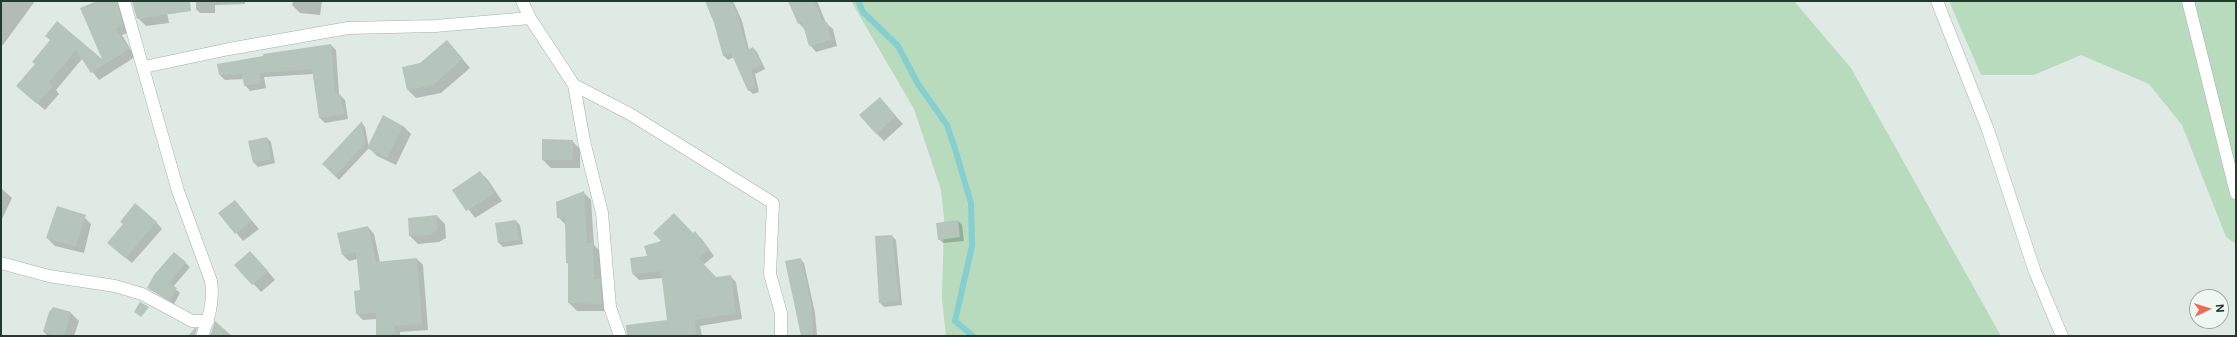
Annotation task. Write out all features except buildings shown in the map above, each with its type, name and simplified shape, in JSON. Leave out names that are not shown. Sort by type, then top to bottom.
[{"type":"street","points":[[124,1],[178,191],[211,281],[213,295],[211,314],[202,336]]},
{"type":"street","points":[[522,1],[530,18],[574,86],[584,141],[602,213],[610,307],[620,336]]},
{"type":"street","points":[[1937,1],[1988,130],[2036,272],[2062,336]]},
{"type":"street","points":[[2188,1],[2236,193]]},
{"type":"street","points":[[144,67],[229,49],[348,28],[435,26],[530,18]]},
{"type":"street","points":[[574,86],[630,114],[773,203],[770,274],[781,313],[781,336]]},
{"type":"street","points":[[1,263],[49,276],[115,286],[142,294],[192,320],[208,320]]},
{"type":"green space","points":[[851,1],[1794,1],[1851,68],[2001,336],[946,336],[942,299],[944,218],[941,190],[914,109]]},
{"type":"green space","points":[[1949,1],[2236,1],[2236,244],[2226,237],[2182,125],[2149,84],[2081,55],[2034,75],[1981,75]]},
{"type":"waterway","points":[[858,1],[863,12],[898,46],[918,84],[947,125],[971,203],[972,246],[955,321],[973,336]]}]
